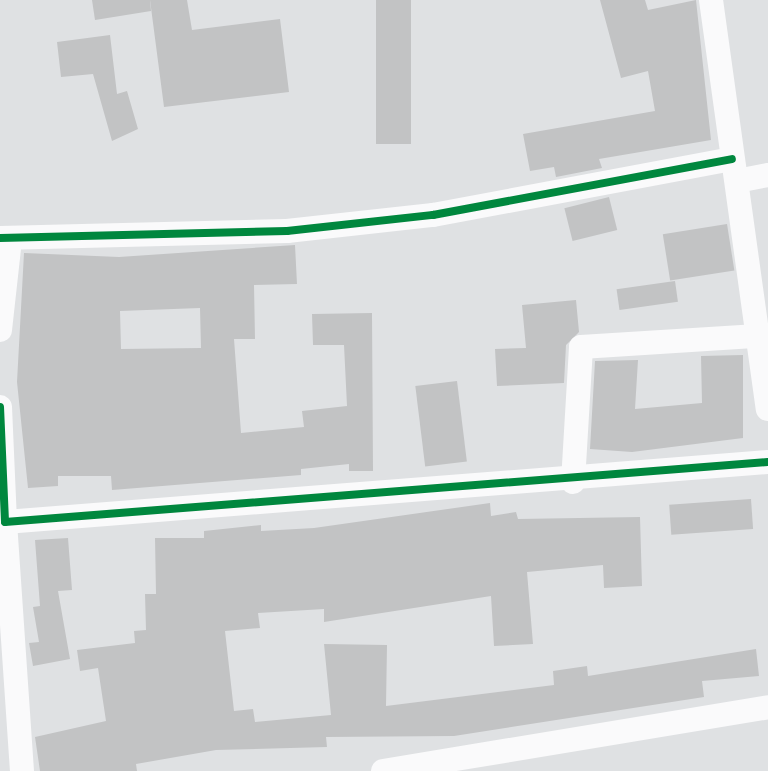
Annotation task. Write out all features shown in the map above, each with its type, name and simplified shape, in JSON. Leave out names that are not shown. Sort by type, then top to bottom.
[{"type":"street","points":[[711,0],[768,409]]},
{"type":"street","points":[[0,330],[5,239],[287,231],[433,215],[735,170],[768,175]]},
{"type":"street","points":[[573,482],[581,347],[758,336]]},
{"type":"street","points":[[0,407],[22,771]]},
{"type":"street","points":[[5,522],[573,482],[768,462]]},
{"type":"street","points":[[383,771],[768,707]]},
{"type":"building","points":[[92,0],[150,0],[151,11],[95,20]]},
{"type":"building","points":[[150,0],[187,0],[192,30],[280,19],[289,92],[164,107]]},
{"type":"building","points":[[376,0],[411,0],[411,144],[376,144]]},
{"type":"building","points":[[600,0],[645,0],[648,10],[696,0],[711,140],[599,159],[602,168],[556,177],[554,167],[530,171],[523,134],[655,111],[648,71],[621,78]]},
{"type":"building","points":[[110,35],[117,94],[127,91],[138,129],[112,141],[93,74],[61,77],[57,42]]},
{"type":"building","points":[[609,197],[617,230],[573,241],[564,208]]},
{"type":"building","points":[[727,224],[734,270],[670,281],[663,234]]},
{"type":"building","points":[[295,245],[297,284],[254,285],[255,339],[234,339],[241,433],[304,427],[302,411],[347,406],[344,345],[313,345],[312,314],[372,313],[373,471],[349,471],[349,464],[301,469],[301,475],[112,490],[111,476],[58,476],[58,486],[28,488],[17,382],[24,253],[119,257]],"holes":[[[200,308],[201,348],[121,349],[120,311]]]},
{"type":"building","points":[[675,281],[678,302],[619,310],[617,289]]},
{"type":"building","points":[[576,300],[579,332],[566,345],[564,383],[497,386],[495,349],[526,348],[522,305]]},
{"type":"building","points":[[743,355],[743,438],[632,452],[590,449],[595,361],[638,360],[635,409],[702,403],[701,356]]},
{"type":"building","points":[[457,381],[467,461],[425,467],[415,386]]},
{"type":"building","points":[[751,499],[753,529],[671,535],[669,505]]},
{"type":"building","points":[[490,503],[491,516],[516,512],[518,519],[640,517],[642,586],[604,588],[603,565],[527,572],[533,644],[494,646],[491,596],[324,622],[324,609],[258,613],[260,628],[225,631],[234,711],[253,709],[255,722],[331,715],[324,644],[387,645],[386,706],[554,685],[553,671],[587,666],[588,676],[756,649],[759,676],[702,681],[704,697],[454,736],[326,737],[327,747],[216,750],[136,764],[137,771],[40,771],[35,737],[106,721],[98,668],[80,671],[77,650],[135,643],[134,631],[146,630],[145,594],[156,594],[155,538],[204,538],[204,531],[261,525],[261,531],[314,528]]},
{"type":"building","points":[[68,538],[72,590],[58,591],[70,659],[33,666],[29,643],[39,642],[33,607],[40,606],[35,540]]},
{"type":"cycle path","points":[[0,238],[287,231],[433,215],[732,159]]},
{"type":"cycle path","points":[[0,407],[5,522],[768,462]]}]
